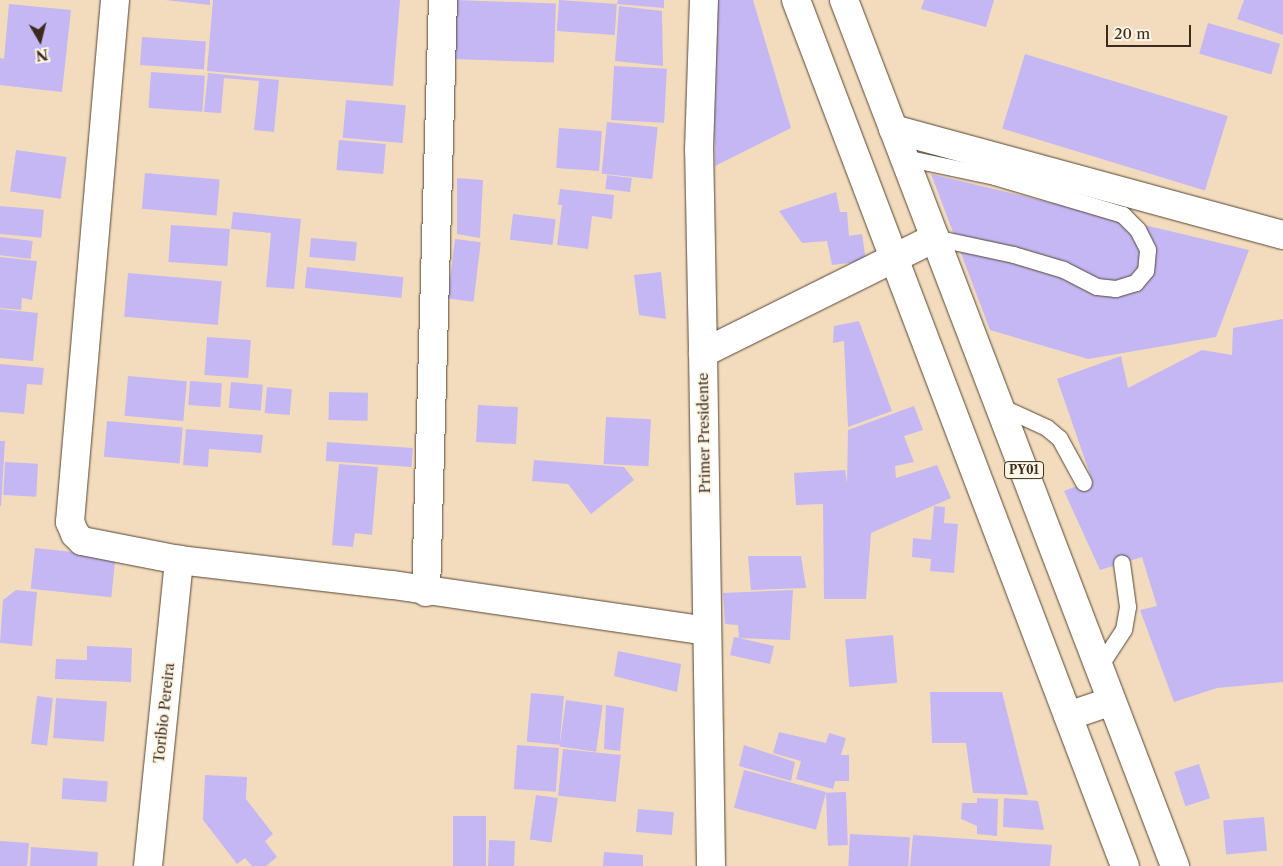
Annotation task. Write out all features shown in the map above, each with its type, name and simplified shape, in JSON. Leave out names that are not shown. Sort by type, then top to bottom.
[{"type":"main road","points":[[115,0],[70,522],[82,541],[179,560],[392,585],[426,592],[707,631]]},
{"type":"main road","points":[[426,592],[443,0]]},
{"type":"main road","name":"Primer Presidente","points":[[704,0],[699,150],[711,866]]},
{"type":"main road","points":[[796,0],[1124,866]]},
{"type":"main road","name":"PY01","points":[[844,0],[1175,866]]},
{"type":"main road","points":[[893,128],[1283,235]]},
{"type":"main road","points":[[703,353],[935,238]]},
{"type":"main road","name":"Toribio Pereira","points":[[148,866],[179,560]]},
{"type":"main road","points":[[1068,716],[1112,701]]},
{"type":"lane","points":[[905,158],[995,177],[1085,201],[1124,215],[1138,230],[1148,250],[1146,270],[1136,283],[1116,289],[1097,287],[1064,270],[1014,255],[935,238]]},
{"type":"lane","points":[[999,406],[1047,428],[1060,439],[1084,483]]},
{"type":"lane","points":[[1099,668],[1124,630],[1128,607],[1122,564]]},
{"type":"building","points":[[165,0],[210,0],[210,5]]},
{"type":"building","points":[[213,0],[400,0],[393,86],[207,71]]},
{"type":"building","points":[[455,0],[556,4],[554,62],[453,59]]},
{"type":"building","points":[[559,0],[617,4],[615,35],[557,31]]},
{"type":"building","points":[[618,0],[664,0],[664,8],[617,4]]},
{"type":"building","points":[[712,0],[753,0],[791,128],[715,166]]},
{"type":"building","points":[[924,0],[994,0],[986,27],[921,9]]},
{"type":"building","points":[[1244,0],[1283,0],[1283,35],[1237,19]]},
{"type":"building","points":[[9,4],[71,10],[62,92],[0,85],[0,58],[4,59]]},
{"type":"building","points":[[619,6],[662,11],[663,66],[615,61]]},
{"type":"building","points":[[1208,23],[1280,44],[1271,74],[1199,54]]},
{"type":"building","points":[[142,37],[206,41],[204,69],[140,65]]},
{"type":"building","points":[[1025,54],[1228,116],[1205,191],[1002,129]]},
{"type":"building","points":[[614,66],[667,69],[664,123],[611,120]]},
{"type":"building","points":[[151,72],[205,76],[202,112],[148,108]]},
{"type":"building","points":[[208,73],[279,80],[274,132],[254,130],[259,81],[224,78],[221,113],[204,112]]},
{"type":"building","points":[[346,100],[406,105],[402,143],[343,138]]},
{"type":"building","points":[[607,122],[658,127],[652,179],[602,174]]},
{"type":"building","points":[[559,128],[602,131],[599,171],[556,168]]},
{"type":"building","points":[[339,140],[386,144],[383,174],[336,170]]},
{"type":"building","points":[[16,150],[67,157],[61,199],[10,192]]},
{"type":"building","points":[[145,173],[220,180],[217,215],[142,209]]},
{"type":"building","points":[[931,174],[1249,250],[1216,337],[1088,359],[990,330]]},
{"type":"building","points":[[607,175],[632,178],[630,192],[605,189]]},
{"type":"building","points":[[457,178],[483,180],[480,238],[457,234]]},
{"type":"building","points":[[560,189],[614,195],[612,219],[592,216],[588,249],[557,245],[562,205],[558,205]]},
{"type":"building","points":[[836,192],[840,212],[847,212],[849,236],[862,234],[866,261],[832,265],[827,241],[802,243],[779,211]]},
{"type":"building","points":[[0,206],[44,210],[41,238],[0,234]]},
{"type":"building","points":[[233,212],[301,219],[294,289],[266,287],[271,233],[231,229]]},
{"type":"building","points":[[513,214],[556,219],[553,245],[510,240]]},
{"type":"building","points":[[171,225],[230,229],[227,266],[168,262]]},
{"type":"building","points":[[0,237],[33,241],[31,259],[0,255]]},
{"type":"building","points":[[311,238],[357,242],[355,261],[309,257]]},
{"type":"building","points":[[455,239],[481,242],[473,302],[448,299]]},
{"type":"building","points":[[0,257],[37,261],[32,300],[22,298],[21,310],[0,308]]},
{"type":"building","points":[[307,267],[403,277],[401,298],[305,288]]},
{"type":"building","points":[[661,272],[666,319],[639,315],[634,275]]},
{"type":"building","points":[[128,273],[222,281],[218,325],[124,317]]},
{"type":"building","points":[[0,309],[38,313],[33,361],[0,358]]},
{"type":"building","points":[[1283,319],[1283,682],[1217,688],[1174,702],[1140,610],[1157,606],[1142,557],[1100,570],[1064,491],[1092,480],[1057,379],[1121,356],[1128,388],[1202,350],[1232,355],[1233,328]]},
{"type":"building","points":[[859,321],[892,411],[848,427],[844,341],[833,343],[834,326]]},
{"type":"building","points":[[207,337],[251,340],[248,378],[204,375]]},
{"type":"building","points":[[0,364],[44,368],[42,385],[27,384],[24,414],[0,412]]},
{"type":"building","points":[[128,376],[187,381],[183,421],[125,416]]},
{"type":"building","points":[[190,381],[222,383],[220,407],[188,405]]},
{"type":"building","points":[[231,382],[263,385],[261,411],[229,408]]},
{"type":"building","points":[[267,387],[292,389],[290,415],[265,413]]},
{"type":"building","points":[[329,392],[368,393],[368,421],[329,420]]},
{"type":"building","points":[[478,405],[518,407],[516,444],[476,442]]},
{"type":"building","points":[[914,406],[923,430],[904,436],[914,462],[895,466],[896,478],[937,465],[951,498],[871,533],[866,599],[824,599],[823,504],[796,505],[794,473],[845,470],[847,483],[848,430]]},
{"type":"building","points":[[606,417],[651,419],[648,466],[604,464]]},
{"type":"building","points":[[107,421],[183,428],[180,463],[104,457]]},
{"type":"building","points":[[186,429],[263,435],[261,453],[209,449],[208,467],[183,465]]},
{"type":"building","points":[[0,441],[5,441],[1,506],[0,506]]},
{"type":"building","points":[[327,442],[413,448],[411,467],[326,461]]},
{"type":"building","points":[[534,460],[624,467],[634,480],[591,514],[568,484],[532,481]]},
{"type":"building","points":[[5,462],[38,464],[36,497],[3,495]]},
{"type":"building","points":[[339,464],[378,467],[372,535],[355,533],[353,547],[332,545]]},
{"type":"building","points":[[934,506],[945,507],[944,523],[958,524],[954,573],[930,571],[931,559],[912,557],[913,538],[931,540]]},
{"type":"building","points":[[35,548],[116,556],[111,597],[31,589]]},
{"type":"building","points":[[748,556],[801,556],[806,588],[751,590]]},
{"type":"building","points":[[16,590],[37,592],[32,646],[0,643],[3,600]]},
{"type":"building","points":[[793,590],[790,640],[739,638],[738,625],[725,624],[723,593]]},
{"type":"building","points":[[893,635],[897,683],[849,687],[845,639]]},
{"type":"building","points":[[734,637],[774,646],[770,664],[730,655]]},
{"type":"building","points":[[87,646],[132,648],[131,682],[55,679],[56,659],[87,660]]},
{"type":"building","points":[[618,651],[681,664],[677,692],[614,676]]},
{"type":"building","points":[[930,692],[1002,692],[1028,795],[973,793],[966,743],[932,743]]},
{"type":"building","points":[[531,693],[564,696],[560,745],[527,742]]},
{"type":"building","points":[[37,696],[53,698],[47,746],[31,744]]},
{"type":"building","points":[[56,698],[107,702],[104,741],[53,738]]},
{"type":"building","points":[[566,700],[603,705],[596,752],[559,747]]},
{"type":"building","points":[[606,705],[624,708],[620,751],[604,749]]},
{"type":"building","points":[[779,732],[826,743],[829,733],[846,738],[841,755],[849,755],[849,781],[835,781],[833,789],[796,779],[801,761],[773,753]]},
{"type":"building","points":[[517,745],[559,748],[556,792],[514,789]]},
{"type":"building","points":[[744,745],[795,762],[791,781],[739,766]]},
{"type":"building","points":[[563,749],[621,755],[616,802],[558,796]]},
{"type":"building","points":[[1199,764],[1210,798],[1185,806],[1174,772]]},
{"type":"building","points":[[744,770],[826,792],[816,830],[734,808]]},
{"type":"building","points":[[205,775],[247,777],[246,799],[273,834],[265,841],[277,857],[266,866],[252,866],[245,858],[237,864],[203,820]]},
{"type":"building","points":[[63,778],[108,781],[106,802],[62,799]]},
{"type":"building","points":[[846,792],[848,845],[828,846],[826,793]]},
{"type":"building","points":[[536,795],[558,798],[552,843],[530,840]]},
{"type":"building","points":[[977,798],[998,799],[997,836],[977,834],[977,826],[961,819],[962,803],[977,803]]},
{"type":"building","points":[[1004,798],[1038,801],[1044,830],[1003,827]]},
{"type":"building","points":[[638,809],[674,812],[672,835],[636,832]]},
{"type":"building","points":[[453,816],[486,816],[486,866],[453,866]]},
{"type":"building","points":[[1264,817],[1267,851],[1226,854],[1223,821]]},
{"type":"building","points":[[850,834],[910,837],[908,866],[848,866]]},
{"type":"building","points":[[913,835],[1052,845],[1050,866],[910,866]]},
{"type":"building","points":[[489,840],[515,841],[514,866],[488,866]]},
{"type":"building","points":[[0,841],[29,843],[27,866],[0,866]]},
{"type":"building","points":[[31,847],[98,852],[97,866],[30,866]]},
{"type":"building","points":[[604,852],[643,855],[643,866],[603,866]]}]
